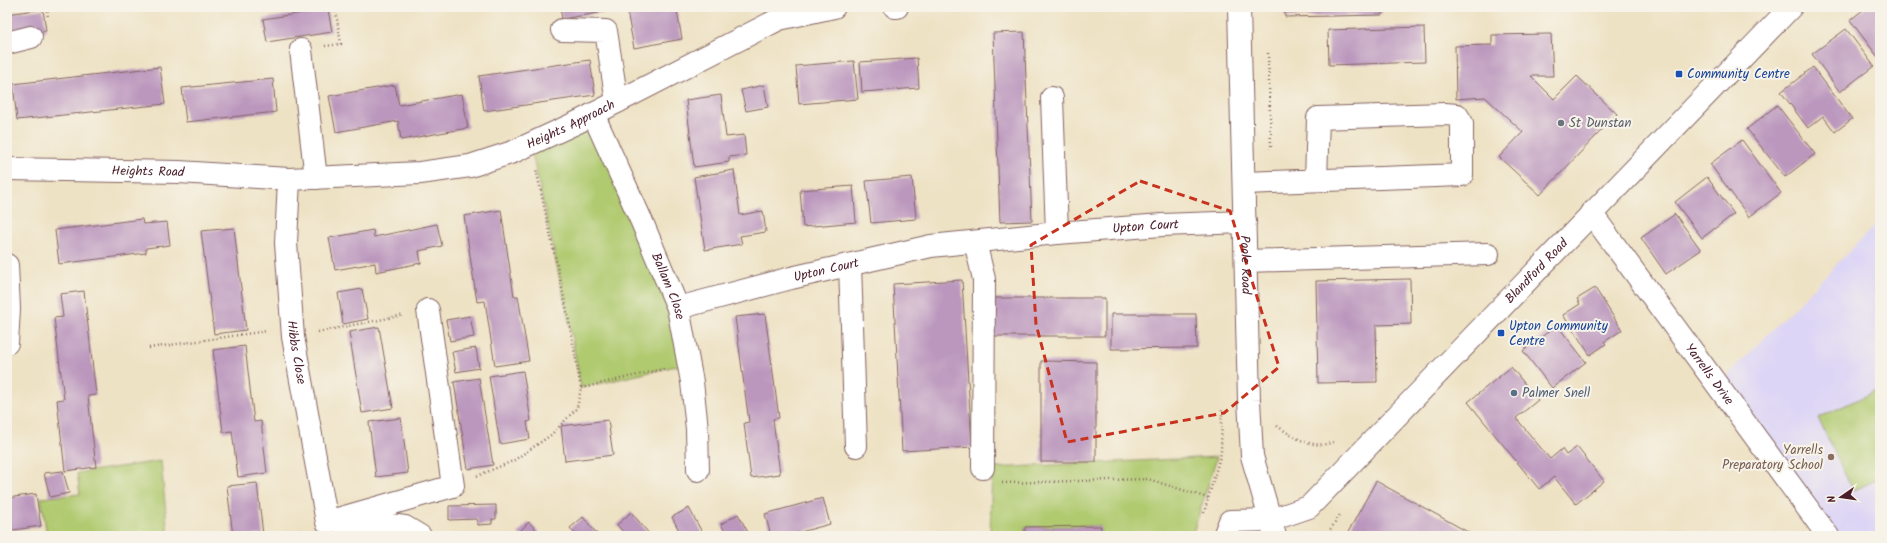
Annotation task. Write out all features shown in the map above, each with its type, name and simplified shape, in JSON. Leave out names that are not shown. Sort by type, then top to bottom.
[{"type":"street","name":"Heights Approach","points":[[289,180],[420,173],[470,166],[513,152],[530,144],[617,102],[779,19],[834,7]]},
{"type":"street","name":"Poole Road","points":[[1239,7],[1252,456],[1273,528]]},
{"type":"street","name":"Blandford Road","points":[[1224,536],[1230,521],[1273,528],[1309,508],[1591,213],[1791,7]]},
{"type":"street","points":[[562,30],[606,31],[617,102]]},
{"type":"street","points":[[7,43],[31,37]]},
{"type":"street","points":[[301,50],[316,178]]},
{"type":"street","points":[[1052,98],[1057,233]]},
{"type":"street","name":"Ballam Close","points":[[593,114],[642,222],[678,308],[692,382],[697,429],[698,470]]},
{"type":"street","points":[[1244,183],[1462,175],[1462,123],[1456,115],[1445,114],[1318,118],[1316,180]]},
{"type":"street","name":"Heights Road","points":[[7,169],[179,172],[289,180]]},
{"type":"street","name":"Hibbs Close","points":[[289,180],[286,243],[293,333],[326,531]]},
{"type":"street","name":"Yarrells Drive","points":[[1591,213],[1828,536]]},
{"type":"street","name":"Upton Court","points":[[678,308],[931,246],[1057,233],[1162,225],[1245,222]]},
{"type":"street","points":[[975,242],[984,279],[983,468]]},
{"type":"street","points":[[1246,261],[1488,254]]},
{"type":"street","points":[[7,265],[9,309],[7,343]]},
{"type":"street","points":[[850,265],[856,446]]},
{"type":"street","points":[[326,531],[453,486],[428,310]]},
{"type":"street","points":[[326,531],[382,524],[406,527],[420,536]]},
{"type":"path","points":[[301,50],[341,44],[335,7]]},
{"type":"path","points":[[453,486],[513,462],[551,435],[577,408],[581,388],[566,308],[530,144]]},
{"type":"path","points":[[149,348],[293,333],[428,310]]},
{"type":"path","points":[[581,388],[689,363]]},
{"type":"path","points":[[1000,483],[1148,479],[1208,498],[1221,453],[1222,402]]},
{"type":"path","points":[[1273,424],[1303,442],[1318,445],[1332,443],[1338,440]]},
{"type":"highlighted area","points":[[1140,181],[1230,211],[1279,367],[1224,413],[1067,442],[1036,324],[1031,245]]},
{"type":"shaded area","name":"Yarrells Preparatory School","points":[[1880,220],[1880,536],[1839,536],[1726,377]]},
{"type":"green space","points":[[593,114],[689,363],[581,388],[568,316],[530,144]]},
{"type":"green space","points":[[1880,389],[1880,478],[1853,491],[1818,418]]},
{"type":"green space","points":[[1217,457],[1192,536],[1100,536],[1100,526],[1025,527],[1025,536],[990,536],[992,468]]},
{"type":"green space","points":[[161,461],[168,536],[47,536],[41,498],[80,494],[77,473]]},
{"type":"building","points":[[560,7],[628,7],[628,8],[562,19]]},
{"type":"building","points":[[650,7],[695,7],[677,11],[682,39],[634,48],[627,11]]},
{"type":"building","points":[[1284,7],[1382,7],[1382,15],[1285,17]]},
{"type":"building","points":[[1867,7],[1880,7],[1880,55],[1878,57],[1850,20]]},
{"type":"building","points":[[43,9],[46,31],[7,37],[7,14]]},
{"type":"building","points":[[328,9],[332,32],[267,42],[263,19]]},
{"type":"building","points":[[1424,27],[1425,62],[1329,65],[1328,30]]},
{"type":"building","points":[[1846,29],[1874,66],[1840,92],[1812,54]]},
{"type":"building","points":[[1024,32],[1032,221],[1000,222],[993,33]]},
{"type":"building","name":"St Dunstan","points":[[1551,34],[1553,76],[1531,76],[1554,99],[1577,76],[1617,114],[1540,195],[1499,157],[1523,132],[1485,97],[1456,99],[1455,46],[1492,45],[1492,35]]},
{"type":"building","points":[[917,58],[919,88],[862,92],[860,62]]},
{"type":"building","points":[[590,60],[595,95],[484,111],[479,76]]},
{"type":"building","points":[[854,61],[858,99],[799,104],[796,66]]},
{"type":"building","points":[[160,67],[165,104],[17,120],[13,84]]},
{"type":"building","points":[[1813,67],[1852,119],[1835,132],[1823,116],[1808,128],[1781,92]]},
{"type":"building","points":[[273,79],[276,112],[186,122],[182,88]]},
{"type":"building","points":[[395,85],[399,105],[462,94],[468,128],[401,140],[398,121],[336,132],[329,96]]},
{"type":"building","points":[[764,85],[768,107],[746,111],[741,90]]},
{"type":"building","points":[[721,95],[726,137],[744,135],[746,155],[729,157],[729,162],[694,167],[686,100]]},
{"type":"building","points":[[1777,105],[1815,154],[1785,177],[1747,129]]},
{"type":"building","points":[[1742,140],[1781,193],[1749,217],[1710,164]]},
{"type":"building","points":[[734,170],[740,215],[763,211],[766,232],[740,236],[742,244],[705,250],[694,177]]},
{"type":"building","points":[[912,177],[916,219],[871,223],[866,181]]},
{"type":"building","points":[[1707,177],[1734,214],[1702,238],[1675,202]]},
{"type":"building","points":[[853,186],[856,222],[803,227],[800,190]]},
{"type":"building","points":[[501,210],[514,296],[518,296],[529,361],[495,366],[485,301],[477,302],[464,216]]},
{"type":"building","points":[[1675,214],[1701,250],[1666,274],[1641,238]]},
{"type":"building","points":[[142,219],[143,224],[167,222],[170,245],[146,248],[146,253],[59,264],[55,230]]},
{"type":"building","points":[[437,224],[442,246],[419,251],[421,263],[376,272],[375,263],[335,270],[329,238],[373,230],[374,237]]},
{"type":"building","points":[[234,228],[246,330],[214,334],[201,231]]},
{"type":"building","points":[[1410,279],[1411,324],[1376,325],[1377,382],[1318,383],[1316,281]]},
{"type":"building","points":[[962,280],[972,447],[902,451],[893,284]]},
{"type":"building","points":[[1595,288],[1622,330],[1604,342],[1606,344],[1590,355],[1563,315],[1580,304],[1577,299]]},
{"type":"building","points":[[362,289],[368,319],[343,324],[338,293]]},
{"type":"building","points":[[84,291],[96,395],[88,396],[96,467],[65,471],[57,400],[64,399],[54,318],[63,317],[60,294]]},
{"type":"building","points":[[992,298],[1105,298],[1105,336],[992,336]]},
{"type":"building","points":[[765,314],[779,418],[773,419],[780,474],[751,478],[744,423],[749,422],[735,317]]},
{"type":"building","points":[[1111,314],[1196,314],[1197,348],[1111,349]]},
{"type":"building","points":[[470,316],[474,337],[450,341],[446,320]]},
{"type":"building","points":[[1557,325],[1586,362],[1552,388],[1523,351]]},
{"type":"building","points":[[379,327],[393,408],[362,413],[349,332]]},
{"type":"building","points":[[245,346],[254,422],[261,421],[267,473],[238,477],[232,431],[223,432],[213,350]]},
{"type":"building","points":[[476,348],[479,368],[456,372],[452,352]]},
{"type":"building","points":[[1041,361],[1096,362],[1096,462],[1041,462]]},
{"type":"building","points":[[1511,367],[1538,400],[1516,418],[1550,459],[1562,449],[1566,455],[1577,447],[1604,481],[1576,504],[1554,477],[1539,489],[1468,402]]},
{"type":"building","points":[[523,371],[531,421],[527,422],[530,439],[500,444],[489,376]]},
{"type":"building","points":[[479,378],[493,465],[468,469],[454,382]]},
{"type":"building","points":[[401,418],[408,473],[376,477],[369,422]]},
{"type":"building","points":[[608,420],[613,455],[565,461],[561,426]]},
{"type":"building","points":[[63,471],[69,493],[50,497],[44,473]]},
{"type":"building","points":[[1376,481],[1475,536],[1346,536]]},
{"type":"building","points":[[257,483],[263,535],[233,536],[227,486]]},
{"type":"building","points":[[36,494],[41,526],[7,531],[7,498]]},
{"type":"building","points":[[823,498],[830,524],[786,536],[771,536],[765,514]]},
{"type":"building","points":[[496,505],[496,519],[492,519],[492,524],[478,525],[477,519],[449,520],[449,506]]},
{"type":"building","points":[[689,508],[704,536],[682,536],[672,517]]},
{"type":"building","points":[[631,512],[651,536],[627,536],[617,525]]},
{"type":"building","points":[[738,514],[750,536],[727,536],[721,524]]},
{"type":"building","points":[[583,517],[599,536],[577,536],[570,528]]},
{"type":"building","points":[[529,522],[542,536],[521,536],[518,533]]},
{"type":"building","points":[[1101,526],[1100,536],[1025,536],[1025,527]]},
{"type":"place","name":"Community Centre","points":[[1679,74]]},
{"type":"place","name":"St Dunstan","points":[[1561,123]]},
{"type":"place","name":"Upton Community Centre","points":[[1501,333]]},
{"type":"place","name":"Palmer Snell","points":[[1514,393]]},
{"type":"place","name":"Yarrells Preparatory School","points":[[1831,457]]}]
